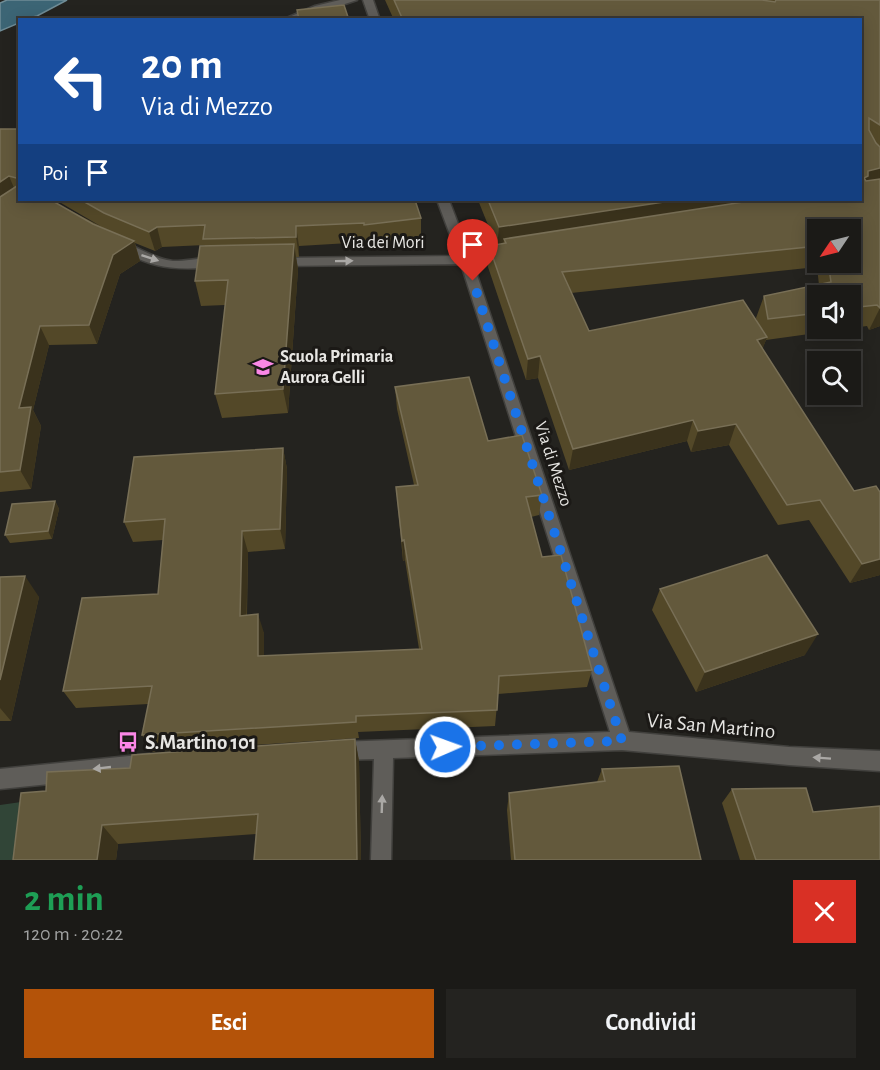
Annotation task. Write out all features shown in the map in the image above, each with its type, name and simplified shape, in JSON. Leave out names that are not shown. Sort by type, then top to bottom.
[{"type":"street","points":[[292,18],[318,8],[352,0]]},
{"type":"street","points":[[368,0],[374,18]]},
{"type":"street","name":"Via di Mezzo","points":[[443,201],[466,260],[622,741]]},
{"type":"street","points":[[107,239],[146,258],[172,265],[233,262]]},
{"type":"street","name":"Via dei Mori","points":[[266,262],[466,260],[525,250]]},
{"type":"street","name":"Via San Martino","points":[[324,752],[622,741],[880,761]]},
{"type":"street","points":[[381,860],[384,748]]},
{"type":"street","points":[[0,779],[169,763]]},
{"type":"green space","points":[[42,799],[34,860],[0,860],[0,805]]},
{"type":"water","points":[[7,0],[67,0],[37,16],[18,18],[18,23],[0,31],[0,3]]},
{"type":"building","points":[[394,0],[762,0],[775,2],[776,0],[880,0],[880,125],[869,118],[869,130],[880,147],[880,168],[868,171],[868,176],[864,178],[866,181],[880,179],[880,308],[877,305],[861,307],[861,285],[817,285],[831,282],[830,273],[861,273],[861,219],[807,219],[807,247],[562,272],[589,331],[743,300],[767,337],[757,340],[854,491],[876,486],[880,492],[880,559],[862,564],[820,500],[787,505],[736,424],[698,431],[693,420],[573,449],[540,356],[528,359],[489,246],[506,243],[504,239],[750,201],[862,201],[862,18],[402,18]]},
{"type":"building","points":[[344,5],[348,18],[299,18],[297,10]]},
{"type":"building","points":[[0,129],[18,129],[18,178],[9,176],[0,182]]},
{"type":"building","points":[[18,185],[18,201],[53,201],[93,224],[134,241],[113,255],[89,325],[40,326],[19,408],[31,407],[20,470],[0,472],[0,197]]},
{"type":"building","points":[[83,201],[415,201],[421,218],[364,225],[364,223],[296,226],[296,237],[203,239],[205,225],[157,227],[149,232],[104,213]]},
{"type":"building","points":[[488,201],[670,201],[499,227]]},
{"type":"building","points":[[294,244],[283,389],[215,394],[228,280],[195,281],[200,246]]},
{"type":"building","points":[[807,287],[807,314],[768,319],[764,296]]},
{"type":"building","points":[[469,377],[488,441],[522,435],[542,495],[526,497],[542,557],[561,555],[592,670],[499,676],[497,710],[356,716],[356,722],[142,735],[152,686],[63,691],[82,598],[158,594],[165,519],[124,522],[134,457],[283,448],[280,529],[242,531],[240,616],[258,614],[258,656],[422,649],[404,540],[402,541],[396,487],[418,485],[395,387]]},
{"type":"building","points":[[55,501],[48,531],[5,535],[12,504]]},
{"type":"building","points":[[767,555],[818,634],[705,672],[660,589]]},
{"type":"building","points":[[25,576],[0,680],[0,577]]},
{"type":"building","points":[[355,739],[357,860],[254,860],[258,814],[102,825],[97,860],[13,860],[21,793],[46,791],[47,772],[130,768],[132,755]]},
{"type":"building","points":[[679,766],[701,860],[515,860],[509,793],[605,781],[602,769]]},
{"type":"building","points":[[806,788],[813,812],[880,806],[880,860],[756,860],[732,789]]},
{"type":"place","name":"Scuola Primaria Aurora Gelli","points":[[263,367]]},
{"type":"place","name":"S.Martino 101","points":[[128,742]]},
{"type":"route","points":[[445,747],[622,741],[473,281]]}]
